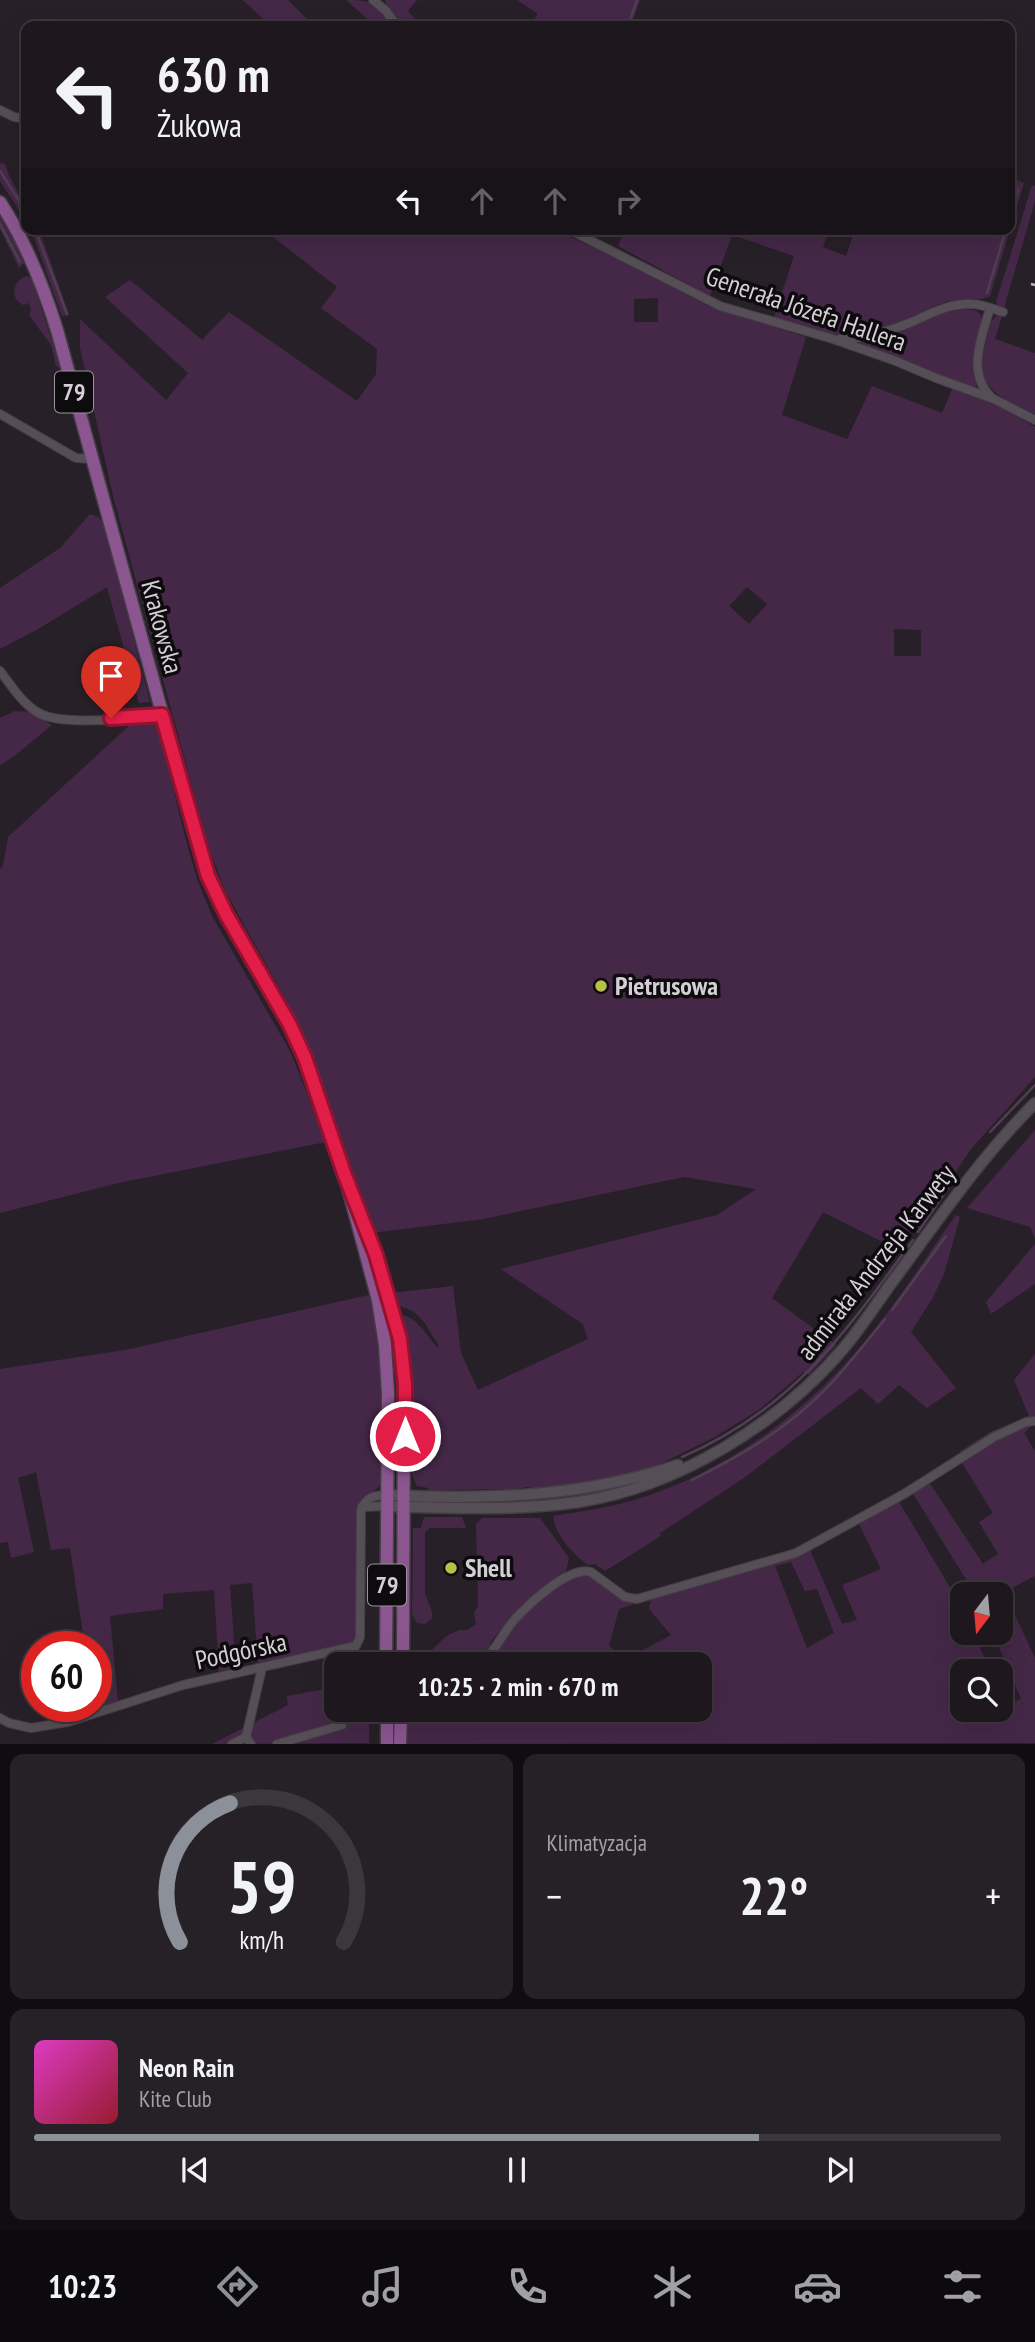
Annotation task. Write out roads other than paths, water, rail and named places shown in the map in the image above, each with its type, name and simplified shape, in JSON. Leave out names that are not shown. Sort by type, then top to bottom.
[{"type":"main road","name":"Krakowska","points":[[0,202],[18,231],[47,297],[208,876],[226,914],[295,1035],[376,1255],[400,1339],[405,1385],[402,1652]]},
{"type":"main road","name":"admirała Andrzeja Karwety","points":[[404,1501],[423,1507],[521,1507],[579,1502],[616,1494],[680,1471],[772,1415],[844,1348],[970,1176],[1035,1103]]},
{"type":"main road","name":"Krakowska","points":[[344,1173],[376,1291],[386,1345],[386,1652]]},
{"type":"main road","name":"admirała Andrzeja Karwety","points":[[388,1500],[541,1495],[626,1481],[705,1457]]},
{"type":"main road","points":[[404,1531],[412,1516],[423,1507]]},
{"type":"main road","points":[[387,1722],[387,1744]]},
{"type":"main road","points":[[400,1744],[401,1722]]},
{"type":"street","points":[[373,0],[393,21]]},
{"type":"street","points":[[0,110],[21,118]]},
{"type":"street","name":"Generała Józefa Hallera","points":[[580,235],[720,306],[833,340],[994,399],[1035,420]]},
{"type":"street","name":"Generała Józefa Hallera","points":[[833,340],[872,335],[958,304],[980,305],[1003,312]]},
{"type":"street","points":[[990,308],[977,355],[977,367],[983,387],[994,399]]},
{"type":"street","points":[[0,414],[76,458],[92,459]]},
{"type":"street","points":[[0,671],[28,706],[44,716],[71,720],[162,715]]},
{"type":"street","points":[[492,1652],[516,1619],[570,1574],[585,1570],[594,1573],[625,1597],[637,1599],[784,1558],[816,1544],[904,1494],[994,1437],[1026,1422],[1035,1421]]},
{"type":"street","name":"Podgórska","points":[[0,1718],[31,1728],[58,1724],[94,1715],[131,1700],[183,1685],[356,1646],[360,1637],[359,1530],[362,1507],[388,1500]]},
{"type":"street","points":[[232,1744],[248,1740],[262,1668]]},
{"type":"street","points":[[277,1744],[341,1725]]},
{"type":"waterway","points":[[630,21],[637,0]]},
{"type":"waterway","points":[[0,171],[21,204]]},
{"type":"waterway","points":[[1015,200],[1018,190]]},
{"type":"waterway","points":[[0,224],[20,262]]},
{"type":"waterway","points":[[37,235],[67,314]]},
{"type":"waterway","points":[[987,293],[1004,235]]},
{"type":"waterway","points":[[990,1132],[1035,1085]]},
{"type":"waterway","points":[[918,1232],[955,1178]]},
{"type":"waterway","points":[[892,1310],[946,1236]]},
{"type":"waterway","points":[[682,1457],[721,1438],[786,1392],[839,1337],[913,1240]]},
{"type":"waterway","points":[[692,1480],[754,1446],[797,1416],[830,1384],[885,1319]]},
{"type":"railway","points":[[1031,284],[1035,285]]},
{"type":"place","name":"Pietrusowa","points":[[601,986]]},
{"type":"place","name":"Shell","points":[[451,1568]]}]
